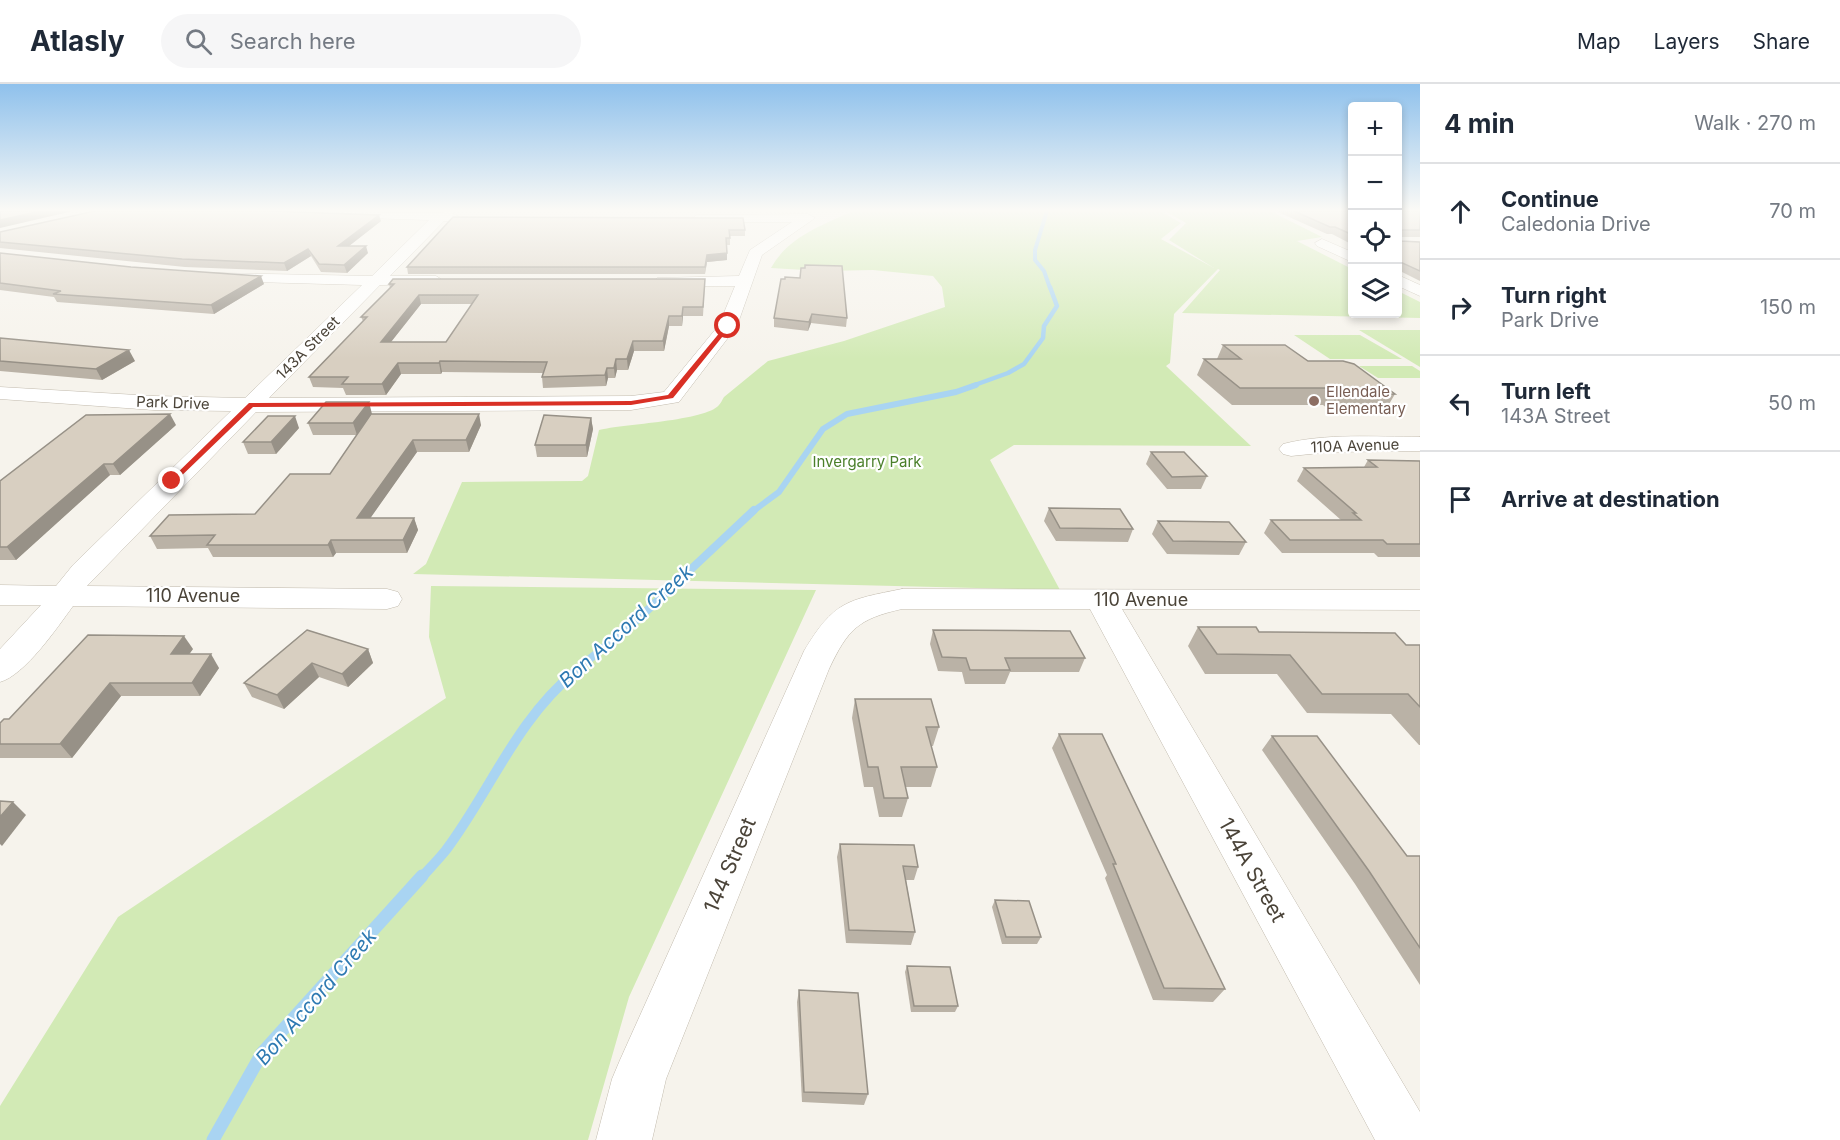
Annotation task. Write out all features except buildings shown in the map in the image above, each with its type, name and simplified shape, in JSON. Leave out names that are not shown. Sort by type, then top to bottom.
[{"type":"street","name":"143A Street","points":[[0,670],[47,620],[83,571],[395,260]]},
{"type":"street","points":[[649,281],[744,281],[752,260]]},
{"type":"street","points":[[207,275],[447,280]]},
{"type":"street","name":"Park Drive","points":[[0,393],[154,403],[252,405],[631,403],[671,397],[728,326],[744,281]]},
{"type":"street","points":[[1402,282],[1420,291]]},
{"type":"street","name":"110A Avenue","points":[[1291,449],[1329,445],[1420,444]]},
{"type":"street","name":"110 Avenue","points":[[0,595],[298,596],[387,599]]},
{"type":"street","name":"110 Avenue","points":[[864,607],[902,599],[1420,600]]},
{"type":"street","name":"144A Street","points":[[1100,599],[1405,1140]]},
{"type":"street","name":"144 Street","points":[[624,1140],[639,1079],[812,669],[832,629],[848,615],[864,607]]},
{"type":"green space","name":"Invergarry Park","points":[[776,260],[1200,260],[1214,268],[1202,260],[1335,260],[1348,267],[1348,316],[1182,313],[1220,270],[1218,269],[1174,314],[1170,363],[1166,366],[1251,446],[1014,445],[990,460],[1060,590],[413,574],[426,564],[462,482],[582,481],[588,476],[599,430],[698,415],[719,405],[724,397],[768,361],[844,341],[945,307],[942,287],[933,276],[873,270],[822,271],[771,268]]},
{"type":"green space","name":"Invergarry Park","points":[[1402,293],[1420,302],[1420,318],[1402,318]]},
{"type":"green space","points":[[1359,330],[1420,330],[1420,367]]},
{"type":"green space","points":[[1294,335],[1360,335],[1402,359],[1330,359]]},
{"type":"green space","points":[[1359,366],[1412,366],[1420,371],[1420,378],[1378,378]]},
{"type":"green space","points":[[431,586],[816,590],[629,997],[588,1140],[0,1140],[0,1106],[118,917],[446,698],[429,637]]},
{"type":"waterway","name":"Bon Accord Creek","points":[[1035,260],[1044,271],[1050,288]]},
{"type":"waterway","name":"Bon Accord Creek","points":[[972,386],[1008,373],[1024,364],[1043,338],[1044,326],[1057,306],[1050,287]]},
{"type":"waterway","name":"Bon Accord Creek","points":[[752,512],[779,492],[823,429],[847,414],[956,392],[976,385]]},
{"type":"waterway","name":"Bon Accord Creek","points":[[574,672],[638,619],[754,510]]},
{"type":"waterway","name":"Bon Accord Creek","points":[[421,878],[446,850],[462,827],[520,733],[555,690],[576,671]]},
{"type":"waterway","name":"Bon Accord Creek","points":[[213,1140],[262,1053],[422,876]]},
{"type":"place","name":"Ellendale Elementary","points":[[1314,401]]},
{"type":"route","points":[[172,481],[252,405],[631,403],[671,397],[728,326]]}]
